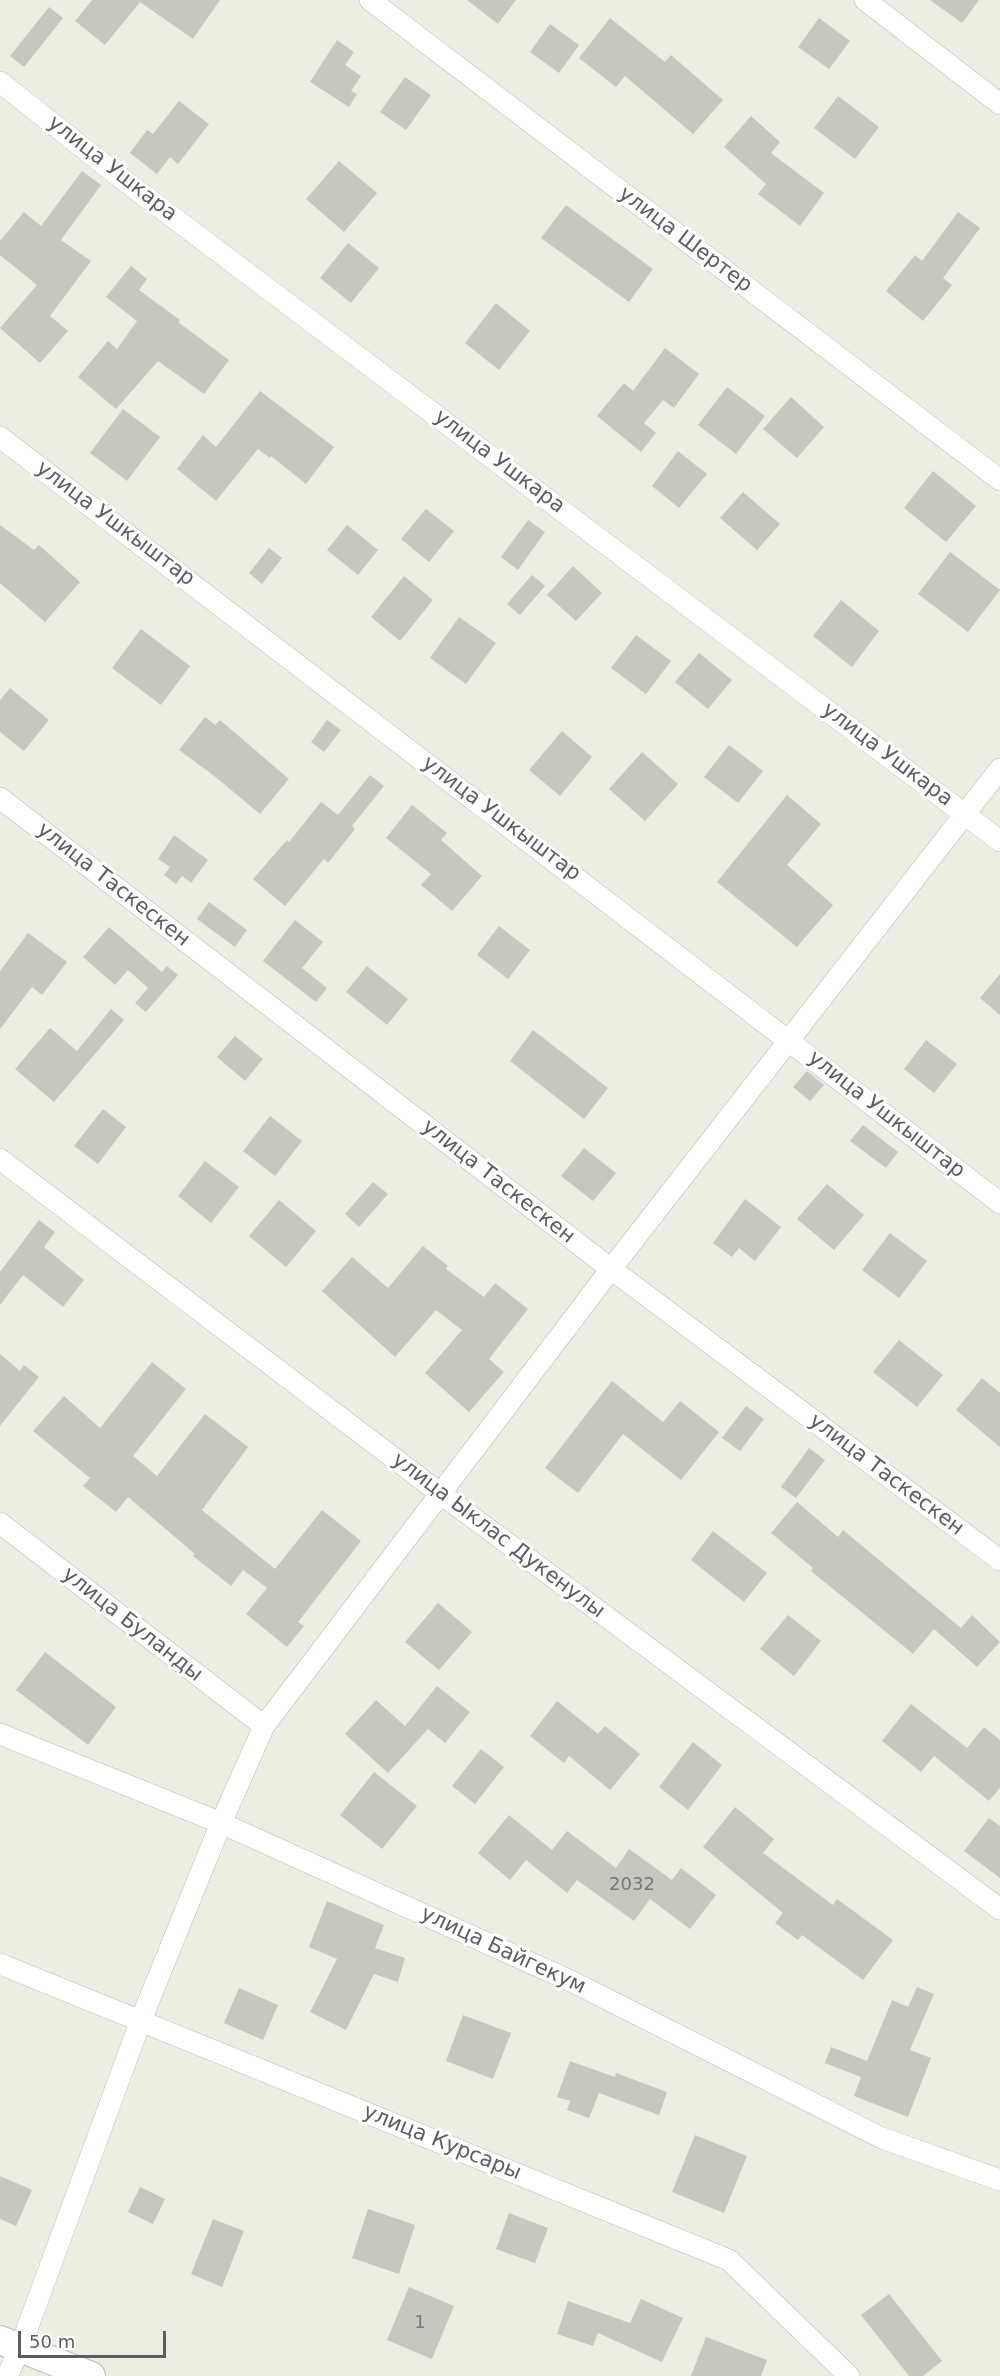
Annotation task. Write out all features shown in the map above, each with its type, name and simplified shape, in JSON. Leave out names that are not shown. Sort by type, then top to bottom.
[{"type":"main road","points":[[10,2344],[91,2376]]},
{"type":"street","name":"улица Шертер","points":[[370,0],[1000,480]]},
{"type":"street","points":[[865,0],[1000,104]]},
{"type":"street","name":"улица Ушкара","points":[[0,82],[121,178],[1000,841]]},
{"type":"street","name":"улица Ушкыштар","points":[[0,437],[1000,1203]]},
{"type":"street","points":[[7,2376],[10,2344],[220,1823],[264,1726],[612,1269],[1000,769]]},
{"type":"street","name":"улица Таскескен","points":[[0,798],[612,1269],[1000,1560]]},
{"type":"street","name":"улица Ыклас Дукенулы","points":[[0,1159],[441,1494],[1000,1909]]},
{"type":"street","name":"улица Буланды","points":[[0,1523],[264,1726]]},
{"type":"street","name":"улица Байгекум","points":[[0,1734],[220,1823],[573,1982],[882,2138],[1000,2180]]},
{"type":"street","name":"улица Курсары","points":[[0,1964],[729,2260],[849,2376]]},
{"type":"building","points":[[92,0],[220,0],[193,39],[140,2],[105,45],[75,21]]},
{"type":"building","points":[[467,0],[516,0],[498,24]]},
{"type":"building","points":[[930,0],[979,0],[962,23]]},
{"type":"building","points":[[49,7],[63,18],[24,67],[10,56]]},
{"type":"building","points":[[610,18],[665,62],[671,55],[723,100],[693,134],[625,76],[616,87],[579,58]]},
{"type":"building","points":[[819,18],[850,41],[829,69],[798,47]]},
{"type":"building","points":[[550,24],[579,45],[559,73],[530,52]]},
{"type":"building","points":[[337,40],[354,52],[345,65],[361,76],[351,91],[357,94],[349,107],[310,82]]},
{"type":"building","points":[[405,77],[431,95],[406,130],[380,112]]},
{"type":"building","points":[[838,96],[879,127],[855,159],[814,128]]},
{"type":"building","points":[[179,101],[209,124],[178,164],[170,157],[157,174],[130,153],[147,130],[153,134]]},
{"type":"building","points":[[751,116],[780,142],[771,153],[824,193],[800,226],[758,194],[766,184],[724,147]]},
{"type":"building","points":[[339,161],[377,193],[344,232],[306,199]]},
{"type":"building","points":[[82,171],[101,185],[61,240],[91,261],[50,316],[68,331],[40,363],[0,328],[37,285],[0,255],[0,241],[24,212],[41,226]]},
{"type":"building","points":[[566,205],[653,269],[629,302],[541,238]]},
{"type":"building","points":[[958,212],[980,228],[943,278],[952,285],[923,321],[886,291],[915,255],[922,261]]},
{"type":"building","points":[[348,243],[379,268],[351,303],[320,278]]},
{"type":"building","points":[[131,266],[147,279],[139,290],[229,360],[204,394],[158,361],[116,409],[78,377],[108,341],[117,349],[137,321],[106,297]]},
{"type":"building","points":[[496,303],[530,331],[499,370],[465,343]]},
{"type":"building","points":[[665,348],[699,374],[674,408],[663,400],[644,423],[656,433],[641,452],[597,416],[624,383],[633,391]]},
{"type":"building","points":[[727,387],[765,416],[736,454],[698,425]]},
{"type":"building","points":[[260,391],[334,447],[306,484],[271,456],[270,458],[258,449],[216,501],[177,469],[203,435],[216,447]]},
{"type":"building","points":[[791,397],[824,427],[797,458],[763,429]]},
{"type":"building","points":[[123,409],[160,437],[127,481],[90,453]]},
{"type":"building","points":[[678,451],[707,474],[679,508],[652,486]]},
{"type":"building","points":[[933,471],[976,506],[946,542],[904,508]]},
{"type":"building","points":[[743,492],[780,524],[757,550],[720,518]]},
{"type":"building","points":[[426,509],[454,531],[429,562],[401,539]]},
{"type":"building","points":[[528,520],[545,532],[518,570],[501,557]]},
{"type":"building","points":[[0,525],[34,550],[39,545],[80,582],[45,622],[0,583]]},
{"type":"building","points":[[347,525],[378,550],[358,575],[327,550]]},
{"type":"building","points":[[269,548],[282,558],[262,584],[249,573]]},
{"type":"building","points":[[950,552],[1000,590],[968,632],[918,594]]},
{"type":"building","points":[[573,566],[602,593],[576,621],[547,595]]},
{"type":"building","points":[[532,575],[545,586],[520,615],[507,604]]},
{"type":"building","points":[[404,576],[433,600],[400,641],[371,617]]},
{"type":"building","points":[[841,600],[879,631],[852,667],[813,636]]},
{"type":"building","points":[[459,617],[496,643],[466,684],[430,658]]},
{"type":"building","points":[[141,629],[190,666],[161,705],[112,668]]},
{"type":"building","points":[[636,635],[671,661],[646,694],[611,668]]},
{"type":"building","points":[[699,653],[732,680],[708,709],[675,682]]},
{"type":"building","points":[[10,688],[49,720],[24,751],[0,732],[0,700]]},
{"type":"building","points":[[205,717],[215,725],[220,720],[289,779],[260,814],[179,750]]},
{"type":"building","points":[[327,720],[341,730],[324,752],[311,742]]},
{"type":"building","points":[[562,731],[592,757],[560,796],[529,770]]},
{"type":"building","points":[[729,745],[763,771],[738,803],[704,777]]},
{"type":"building","points":[[642,752],[678,784],[645,821],[609,789]]},
{"type":"building","points":[[370,775],[384,786],[352,826],[355,829],[328,863],[324,859],[285,906],[253,879],[287,840],[289,842],[321,802],[338,815]]},
{"type":"building","points":[[787,795],[821,824],[787,865],[833,905],[797,947],[717,882]]},
{"type":"building","points":[[412,805],[447,833],[441,840],[482,876],[452,911],[421,885],[431,874],[386,838]]},
{"type":"building","points":[[174,835],[208,860],[191,883],[182,876],[176,884],[164,875],[170,867],[158,859]]},
{"type":"building","points":[[209,902],[247,930],[235,947],[197,919]]},
{"type":"building","points":[[295,920],[323,942],[302,968],[327,988],[316,1002],[263,961]]},
{"type":"building","points":[[499,926],[530,950],[508,979],[477,955]]},
{"type":"building","points":[[109,927],[162,972],[167,966],[178,975],[146,1012],[135,1003],[148,988],[128,970],[115,985],[83,957]]},
{"type":"building","points":[[28,933],[67,962],[42,995],[32,987],[0,1029],[0,971]]},
{"type":"building","points":[[367,966],[408,999],[387,1025],[346,992]]},
{"type":"building","points":[[1000,974],[1000,1015],[980,998]]},
{"type":"building","points":[[111,1009],[124,1020],[54,1102],[15,1069],[50,1028],[77,1051]]},
{"type":"building","points":[[533,1030],[608,1088],[584,1119],[510,1061]]},
{"type":"building","points":[[235,1036],[263,1059],[245,1081],[217,1057]]},
{"type":"building","points":[[926,1040],[957,1064],[934,1093],[904,1069]]},
{"type":"building","points":[[807,1071],[824,1085],[810,1101],[793,1087]]},
{"type":"building","points":[[103,1109],[126,1127],[98,1164],[74,1146]]},
{"type":"building","points":[[270,1116],[302,1141],[275,1176],[243,1151]]},
{"type":"building","points":[[863,1125],[898,1152],[886,1168],[850,1141]]},
{"type":"building","points":[[584,1148],[616,1173],[593,1201],[561,1176]]},
{"type":"building","points":[[205,1161],[239,1187],[211,1223],[178,1196]]},
{"type":"building","points":[[373,1182],[388,1194],[359,1227],[345,1214]]},
{"type":"building","points":[[827,1184],[864,1215],[834,1250],[797,1219]]},
{"type":"building","points":[[745,1199],[781,1227],[755,1261],[739,1248],[732,1257],[713,1243]]},
{"type":"building","points":[[279,1200],[316,1231],[286,1267],[249,1236]]},
{"type":"building","points":[[39,1220],[55,1232],[44,1247],[84,1280],[63,1307],[23,1275],[0,1305],[0,1272]]},
{"type":"building","points":[[890,1233],[927,1261],[899,1298],[862,1270]]},
{"type":"building","points":[[423,1246],[448,1266],[446,1269],[484,1297],[495,1283],[528,1309],[489,1359],[504,1372],[469,1412],[425,1373],[462,1330],[436,1310],[395,1357],[322,1291],[352,1257],[388,1288]]},
{"type":"building","points":[[899,1340],[943,1375],[917,1407],[873,1372]]},
{"type":"building","points":[[0,1354],[20,1371],[24,1365],[39,1377],[0,1426]]},
{"type":"building","points":[[152,1362],[186,1389],[133,1456],[157,1476],[205,1414],[248,1447],[202,1510],[275,1569],[322,1510],[361,1541],[298,1622],[304,1626],[287,1647],[246,1614],[267,1588],[243,1570],[231,1586],[193,1556],[195,1554],[128,1497],[116,1512],[83,1486],[90,1478],[33,1431],[64,1396],[100,1428]]},
{"type":"building","points":[[982,1378],[1000,1393],[1000,1447],[956,1410]]},
{"type":"building","points":[[612,1381],[663,1422],[680,1401],[719,1432],[681,1480],[623,1434],[578,1493],[545,1468]]},
{"type":"building","points":[[746,1406],[764,1419],[740,1451],[722,1438]]},
{"type":"building","points":[[809,1448],[825,1460],[796,1498],[781,1487]]},
{"type":"building","points":[[797,1502],[838,1537],[843,1530],[961,1628],[972,1615],[1000,1642],[977,1667],[934,1629],[913,1654],[811,1571],[813,1568],[771,1533]]},
{"type":"building","points":[[713,1531],[767,1573],[744,1602],[691,1560]]},
{"type":"building","points":[[438,1603],[472,1632],[439,1670],[405,1642]]},
{"type":"building","points":[[788,1615],[821,1641],[794,1676],[760,1649]]},
{"type":"building","points":[[45,1652],[116,1707],[88,1745],[16,1690]]},
{"type":"building","points":[[437,1686],[470,1712],[445,1743],[428,1729],[388,1773],[345,1734],[376,1700],[405,1726]]},
{"type":"building","points":[[557,1701],[598,1734],[605,1726],[640,1754],[610,1790],[569,1756],[564,1763],[530,1736]]},
{"type":"building","points":[[911,1704],[967,1748],[984,1727],[1000,1740],[1000,1788],[989,1801],[934,1756],[921,1772],[882,1741]]},
{"type":"building","points":[[693,1742],[722,1765],[688,1810],[659,1787]]},
{"type":"building","points":[[481,1749],[504,1767],[475,1804],[452,1786]]},
{"type":"building","points":[[374,1772],[417,1806],[382,1849],[340,1815]]},
{"type":"building","points":[[735,1807],[774,1839],[763,1853],[833,1905],[837,1899],[893,1940],[863,1980],[802,1935],[798,1940],[775,1923],[783,1913],[703,1847]]},
{"type":"building","points":[[509,1815],[552,1850],[567,1831],[616,1868],[629,1849],[672,1880],[681,1868],[716,1895],[690,1929],[650,1899],[634,1921],[577,1880],[567,1893],[526,1860],[510,1880],[478,1853]]},
{"type":"building","points":[[989,1818],[1000,1826],[1000,1878],[964,1851]]},
{"type":"building","points":[[327,1901],[384,1925],[375,1948],[405,1958],[398,1982],[374,1974],[346,2030],[310,2012],[337,1959],[309,1947]]},
{"type":"building","points":[[917,1987],[934,1994],[910,2050],[931,2058],[908,2117],[854,2096],[861,2077],[825,2063],[831,2047],[867,2061],[892,2000],[908,2007]]},
{"type":"building","points":[[239,1988],[278,2005],[263,2040],[224,2023]]},
{"type":"building","points":[[463,2015],[511,2033],[493,2079],[446,2061]]},
{"type":"building","points":[[570,2061],[615,2077],[616,2073],[667,2092],[659,2115],[599,2093],[589,2118],[567,2110],[570,2101],[557,2097]]},
{"type":"building","points":[[695,2135],[747,2156],[724,2213],[672,2192]]},
{"type":"building","points":[[0,2176],[32,2190],[16,2226],[0,2219]]},
{"type":"building","points":[[140,2187],[165,2199],[153,2224],[128,2212]]},
{"type":"building","points":[[368,2209],[415,2225],[399,2274],[352,2258]]},
{"type":"building","points":[[509,2213],[548,2228],[535,2263],[496,2249]]},
{"type":"building","points":[[213,2219],[244,2231],[222,2287],[191,2274]]},
{"type":"building","points":[[409,2287],[454,2306],[432,2359],[387,2340]]},
{"type":"building","points":[[889,2294],[942,2361],[923,2376],[909,2376],[861,2315]]},
{"type":"building","points":[[641,2299],[683,2318],[662,2362],[598,2333],[593,2346],[557,2334],[568,2301],[630,2323]]},
{"type":"building","points":[[706,2337],[767,2360],[761,2376],[691,2376]]}]
